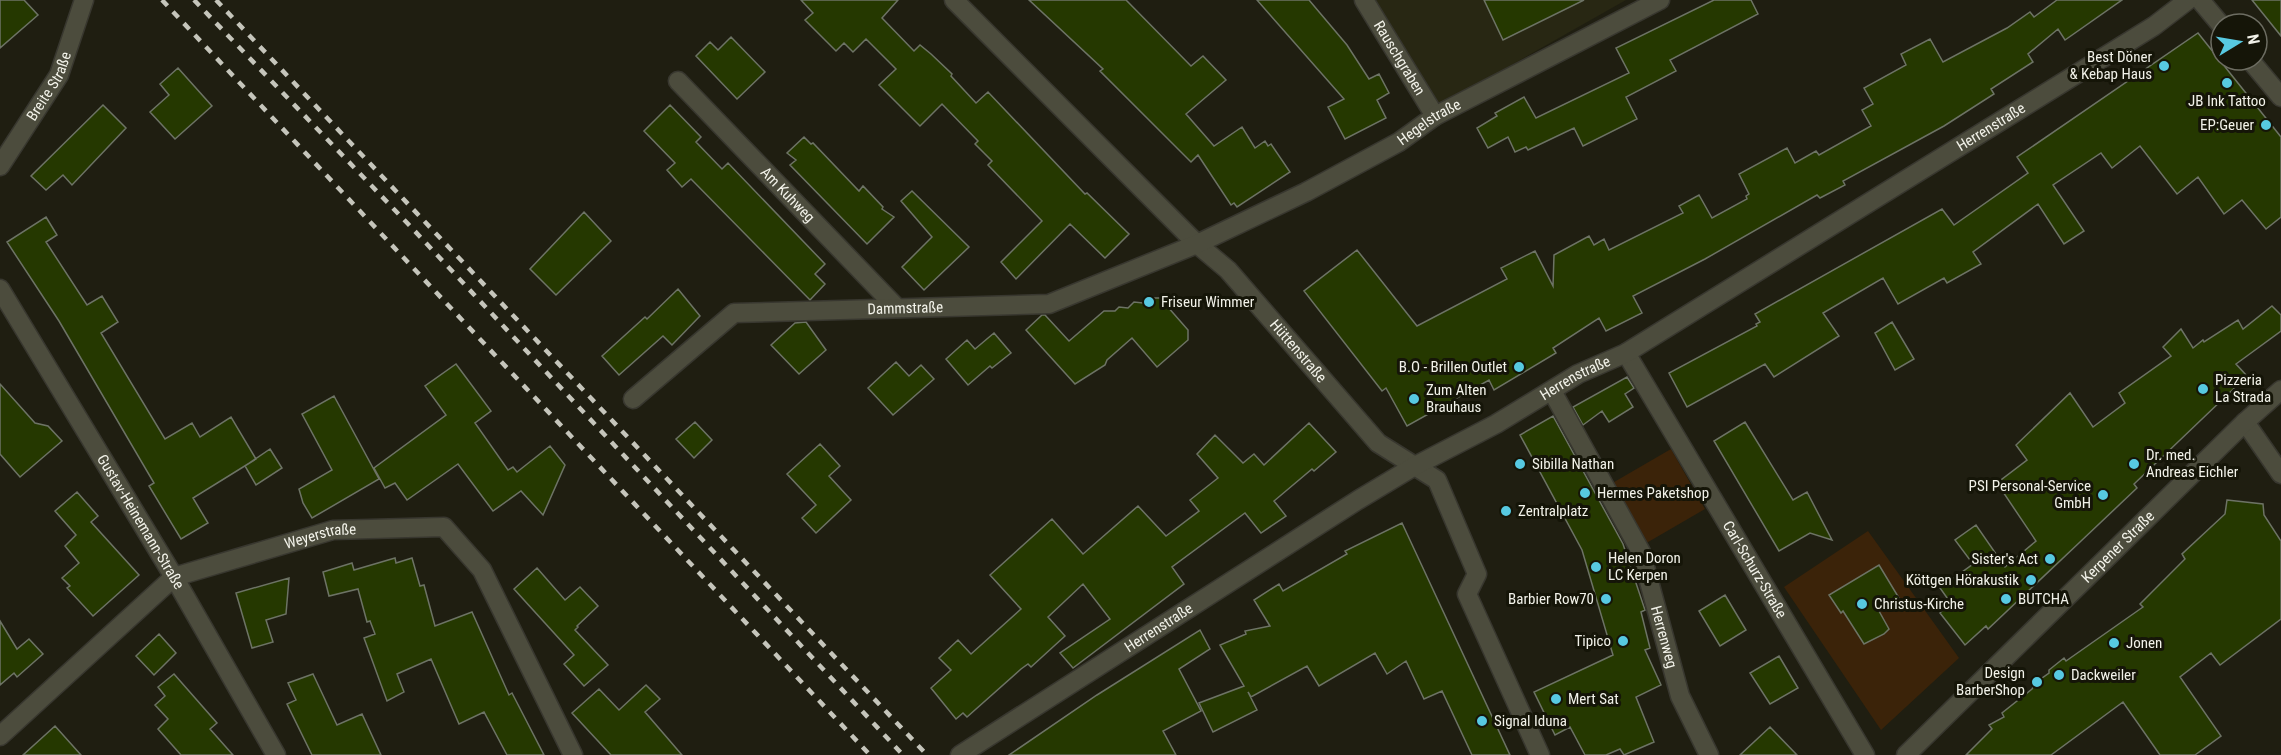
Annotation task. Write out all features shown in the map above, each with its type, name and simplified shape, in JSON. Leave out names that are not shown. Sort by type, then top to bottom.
[{"type":"street","name":"Breite Straße","points":[[0,166],[59,75],[84,0]]},
{"type":"street","name":"Hüttenstraße","points":[[954,0],[1197,244],[1228,270],[1378,443],[1437,480],[1477,574],[1467,594],[1540,755]]},
{"type":"street","name":"Rauschgraben","points":[[1364,0],[1436,116]]},
{"type":"street","name":"Hegelstraße","points":[[1197,244],[1306,192],[1399,142],[1436,116],[1660,0]]},
{"type":"street","points":[[2200,0],[2210,12]]},
{"type":"street","name":"Herrenstraße","points":[[960,755],[1413,466],[1496,424],[1578,374],[1626,353],[2154,26],[2180,3]]},
{"type":"street","points":[[2260,72],[2281,97]]},
{"type":"street","name":"Am Kuhweg","points":[[678,81],[897,308]]},
{"type":"street","name":"Dammstraße","points":[[633,399],[734,313],[1049,304],[1197,244]]},
{"type":"street","name":"Gustav-Heinemann-Straße","points":[[0,290],[174,577],[276,755]]},
{"type":"street","name":"Carl-Schurz-Straße","points":[[1626,353],[1865,755]]},
{"type":"street","name":"Kerpener Straße","points":[[1906,755],[2245,422],[2281,390]]},
{"type":"street","name":"Herrenweg","points":[[1552,391],[1641,552],[1680,696],[1709,755]]},
{"type":"street","points":[[2245,422],[2281,474]]},
{"type":"street","name":"Weyerstraße","points":[[0,736],[174,577],[333,531],[444,527],[482,570],[573,755]]},
{"type":"shaded area","points":[[1368,0],[1626,0],[1432,110]]},
{"type":"shaded area","points":[[1671,449],[1705,509],[1643,545],[1609,485]]},
{"type":"shaded area","points":[[1868,531],[1959,658],[1881,730],[1784,587]]},
{"type":"building","points":[[0,0],[24,0],[38,15],[0,48]]},
{"type":"building","points":[[801,0],[898,0],[882,18],[914,51],[920,45],[931,54],[952,74],[951,76],[976,103],[988,92],[1085,194],[1087,193],[1129,234],[1105,258],[1070,224],[1016,279],[1001,262],[1042,221],[988,165],[992,161],[975,144],[978,141],[942,104],[920,126],[879,85],[896,69],[866,39],[853,52],[844,43],[836,51],[805,20],[813,13]]},
{"type":"building","points":[[1029,0],[1126,0],[1191,66],[1203,56],[1226,80],[1186,114],[1214,146],[1242,127],[1255,148],[1265,141],[1268,146],[1271,144],[1290,172],[1237,207],[1234,203],[1231,205],[1198,155],[1191,162],[1100,71],[1103,69]]},
{"type":"building","points":[[1257,0],[1309,0],[1347,45],[1369,79],[1379,74],[1389,93],[1377,100],[1386,118],[1345,139],[1328,107],[1344,99]]},
{"type":"building","points":[[1484,0],[1584,0],[1503,40]]},
{"type":"building","points":[[1714,0],[1751,0],[1758,14],[1670,60],[1676,71],[1626,97],[1637,119],[1583,146],[1574,128],[1528,150],[1526,147],[1515,152],[1508,137],[1488,148],[1477,128],[1497,116],[1495,113],[1524,97],[1536,118],[1629,73],[1616,48]]},
{"type":"building","points":[[2057,0],[2122,0],[2065,40],[2058,29],[2028,54],[2033,62],[1991,89],[1994,94],[1944,126],[1843,181],[1845,185],[1820,198],[1817,195],[1705,259],[1633,296],[1642,313],[1606,331],[1599,318],[1553,348],[1556,353],[1494,390],[1489,380],[1407,426],[1386,388],[1382,391],[1304,291],[1357,250],[1417,326],[1507,279],[1501,268],[1535,251],[1553,286],[1554,255],[1589,236],[1594,245],[1604,239],[1609,250],[1683,213],[1679,206],[1699,195],[1712,218],[1747,199],[1746,196],[1749,194],[1739,174],[1787,148],[1795,163],[1816,151],[1819,155],[1871,126],[1862,110],[1873,104],[1864,88],[1906,65],[1901,54],[1930,39],[1943,62],[2007,28],[2030,12],[2034,17]]},
{"type":"building","points":[[2252,0],[2281,0],[2281,36],[2269,21],[2269,12],[2262,12]]},
{"type":"building","points":[[2198,33],[2209,47],[2209,72],[2229,72],[2281,137],[2281,217],[2266,229],[2242,200],[2224,214],[2198,177],[2177,194],[2140,146],[2112,168],[2101,153],[2053,185],[2084,231],[2064,244],[2038,204],[1973,252],[1981,264],[1947,283],[1944,278],[1898,304],[1883,278],[1823,313],[1839,336],[1774,377],[1765,364],[1687,407],[1669,373],[1757,326],[1756,324],[1760,322],[1755,314],[1942,209],[1954,225],[2028,173],[2017,157]]},
{"type":"building","points":[[731,37],[765,72],[737,99],[696,56],[710,42],[718,50]]},
{"type":"building","points":[[178,68],[212,106],[175,139],[150,112],[169,95],[160,84]]},
{"type":"building","points":[[103,105],[126,128],[72,185],[63,175],[46,190],[31,176]]},
{"type":"building","points":[[670,105],[701,137],[696,142],[722,169],[728,163],[825,264],[815,274],[825,284],[810,300],[691,179],[682,187],[667,170],[675,163],[644,131]]},
{"type":"building","points":[[804,137],[811,144],[813,143],[859,191],[863,186],[883,207],[882,209],[894,217],[867,244],[790,165],[796,160],[787,153]]},
{"type":"building","points":[[912,191],[969,247],[924,290],[902,267],[932,237],[901,201]]},
{"type":"building","points":[[584,212],[611,241],[556,295],[530,269]]},
{"type":"building","points":[[46,217],[57,235],[46,242],[87,305],[102,296],[118,322],[101,333],[165,439],[192,423],[200,437],[231,417],[256,459],[193,498],[208,523],[181,539],[149,486],[154,483],[59,321],[7,242]]},
{"type":"building","points":[[678,289],[700,316],[672,345],[663,336],[619,375],[602,356],[645,317],[647,319]]},
{"type":"building","points":[[1149,298],[1160,298],[1188,330],[1188,340],[1157,367],[1132,338],[1107,360],[1105,365],[1075,384],[1026,330],[1042,315],[1045,315],[1069,341],[1104,311],[1115,311],[1119,307],[1128,308],[1134,302],[1143,303]]},
{"type":"building","points":[[2272,306],[2281,315],[2281,331],[2236,364],[2247,376],[2134,484],[2137,488],[1988,629],[1986,626],[1965,645],[1940,613],[1950,602],[1940,588],[1973,564],[1955,540],[1976,525],[2005,567],[2036,541],[1997,483],[2027,460],[2016,445],[2070,393],[2093,427],[2125,403],[2119,393],[2171,356],[2163,347],[2181,329],[2193,348],[2238,320],[2243,329]]},
{"type":"building","points":[[806,322],[826,350],[799,374],[771,345],[795,323]]},
{"type":"building","points":[[1892,322],[1914,359],[1895,370],[1875,333]]},
{"type":"building","points":[[994,333],[1011,353],[992,368],[990,366],[968,385],[946,359],[967,340],[975,349]]},
{"type":"building","points":[[896,362],[909,376],[921,365],[934,379],[893,415],[868,388]]},
{"type":"building","points":[[456,364],[491,411],[475,423],[508,470],[513,467],[517,472],[550,446],[565,465],[543,515],[521,491],[493,511],[458,464],[407,500],[395,483],[385,488],[374,468],[446,415],[425,386]]},
{"type":"building","points":[[1627,377],[1634,388],[1625,394],[1633,407],[1609,422],[1602,411],[1583,425],[1573,407]]},
{"type":"building","points":[[0,384],[35,423],[48,426],[62,441],[20,477],[0,454]]},
{"type":"building","points":[[334,396],[379,479],[312,518],[303,503],[299,489],[332,470],[302,414]]},
{"type":"building","points":[[1553,416],[1623,544],[1645,610],[1641,612],[1650,648],[1645,650],[1661,685],[1636,697],[1654,742],[1624,755],[1620,749],[1606,755],[1585,755],[1570,727],[1555,735],[1534,692],[1613,655],[1582,550],[1520,435]]},
{"type":"building","points":[[695,422],[712,440],[694,458],[676,439]]},
{"type":"building","points":[[1745,422],[1793,500],[1807,492],[1832,540],[1810,533],[1779,551],[1714,441]]},
{"type":"building","points":[[1309,423],[1336,452],[1274,501],[1286,516],[1261,533],[1245,513],[1172,567],[1184,584],[1073,668],[1060,653],[1110,619],[1083,584],[1048,617],[1065,636],[1031,667],[1028,664],[1021,669],[967,717],[963,713],[956,719],[931,688],[951,670],[939,658],[958,640],[971,654],[1021,609],[990,575],[1052,519],[1083,554],[1138,506],[1166,536],[1199,511],[1190,500],[1218,478],[1197,454],[1215,435],[1243,463],[1254,454],[1264,465]]},
{"type":"building","points":[[820,444],[840,466],[829,476],[851,500],[816,533],[802,518],[816,505],[787,474]]},
{"type":"building","points":[[270,449],[282,468],[256,485],[245,466]]},
{"type":"building","points":[[77,492],[98,516],[91,522],[139,575],[93,616],[67,588],[70,586],[62,578],[79,563],[65,546],[76,535],[55,511]]},
{"type":"building","points":[[2227,500],[2263,504],[2264,515],[2281,541],[2281,619],[2220,665],[2211,653],[2180,677],[2221,736],[2195,755],[2160,755],[2123,702],[2051,755],[1966,755],[1992,729],[1989,725],[2004,717],[2002,713],[2032,689],[2035,683],[2049,673],[2049,670],[2064,658],[2066,661],[2143,607],[2140,604],[2185,559],[2182,554],[2225,514]]},
{"type":"building","points":[[1402,523],[1510,755],[1472,755],[1442,691],[1424,699],[1406,661],[1387,674],[1375,653],[1319,686],[1307,666],[1251,697],[1248,692],[1257,710],[1213,732],[1199,703],[1244,686],[1220,645],[1246,634],[1245,631],[1270,626],[1254,600],[1279,584],[1283,591],[1347,554],[1345,551]]},
{"type":"building","points":[[395,558],[396,563],[412,558],[420,586],[424,585],[435,626],[472,612],[509,695],[512,693],[544,755],[507,755],[484,712],[459,724],[431,659],[397,674],[404,692],[387,701],[364,638],[375,634],[370,621],[367,622],[358,589],[329,596],[323,572],[352,563],[354,570]]},
{"type":"building","name":"Christus-Kirche","points":[[1879,565],[1899,598],[1879,611],[1889,629],[1864,644],[1843,611],[1841,613],[1829,595]]},
{"type":"building","points":[[537,568],[565,600],[580,587],[598,606],[575,630],[608,665],[584,686],[564,664],[574,655],[514,589]]},
{"type":"building","points":[[289,578],[286,614],[266,620],[273,642],[252,648],[236,593]]},
{"type":"building","points":[[1725,595],[1746,630],[1720,646],[1699,611]]},
{"type":"building","points":[[0,621],[17,649],[29,639],[43,654],[17,677],[14,673],[0,685]]},
{"type":"building","points":[[1200,630],[1210,649],[1179,669],[1201,711],[1163,731],[1176,755],[1009,755],[1097,695]]},
{"type":"building","points":[[159,634],[176,653],[154,675],[136,656]]},
{"type":"building","points":[[1779,656],[1798,688],[1770,704],[1750,673]]},
{"type":"building","points":[[174,674],[217,723],[210,729],[233,755],[181,755],[158,729],[168,719],[155,705],[165,696],[158,687]]},
{"type":"building","points":[[313,674],[337,725],[362,714],[381,755],[312,755],[287,704],[296,700],[288,683]]},
{"type":"building","points":[[646,685],[660,699],[645,712],[682,755],[611,755],[572,713],[599,689],[619,710]]},
{"type":"building","points":[[55,726],[81,755],[23,755]]},
{"type":"building","points":[[1770,727],[1797,755],[1740,755]]},
{"type":"railway","points":[[162,0],[870,755]]},
{"type":"railway","points":[[194,0],[411,227],[903,755]]},
{"type":"railway","points":[[216,0],[927,755]]},
{"type":"place","name":"Best Döner & Kebap Haus","points":[[2164,66]]},
{"type":"place","name":"JB Ink Tattoo","points":[[2227,83]]},
{"type":"place","name":"EP:Geuer","points":[[2266,125]]},
{"type":"place","name":"Friseur Wimmer","points":[[1149,302]]},
{"type":"place","name":"B.O - Brillen Outlet","points":[[1519,367]]},
{"type":"place","name":"Pizzeria La Strada","points":[[2203,389]]},
{"type":"place","name":"Zum Alten Brauhaus","points":[[1414,399]]},
{"type":"place","name":"Sibilla Nathan","points":[[1520,464]]},
{"type":"place","name":"Dr. med. Andreas Eichler","points":[[2134,464]]},
{"type":"place","name":"Hermes Paketshop","points":[[1585,493]]},
{"type":"place","name":"PSI Personal-Service GmbH","points":[[2103,495]]},
{"type":"place","name":"Zentralplatz","points":[[1506,511]]},
{"type":"place","name":"Sister's Act","points":[[2050,559]]},
{"type":"place","name":"Helen Doron LC Kerpen","points":[[1596,567]]},
{"type":"place","name":"Köttgen Hörakustik","points":[[2031,580]]},
{"type":"place","name":"Barbier Row70","points":[[1606,599]]},
{"type":"place","name":"BUTCHA","points":[[2006,599]]},
{"type":"place","name":"Christus-Kirche","points":[[1862,604]]},
{"type":"place","name":"Tipico","points":[[1623,641]]},
{"type":"place","name":"Jonen","points":[[2114,643]]},
{"type":"place","name":"Dackweiler","points":[[2059,675]]},
{"type":"place","name":"Design BarberShop","points":[[2037,682]]},
{"type":"place","name":"Mert Sat","points":[[1556,699]]},
{"type":"place","name":"Signal Iduna","points":[[1482,721]]}]
